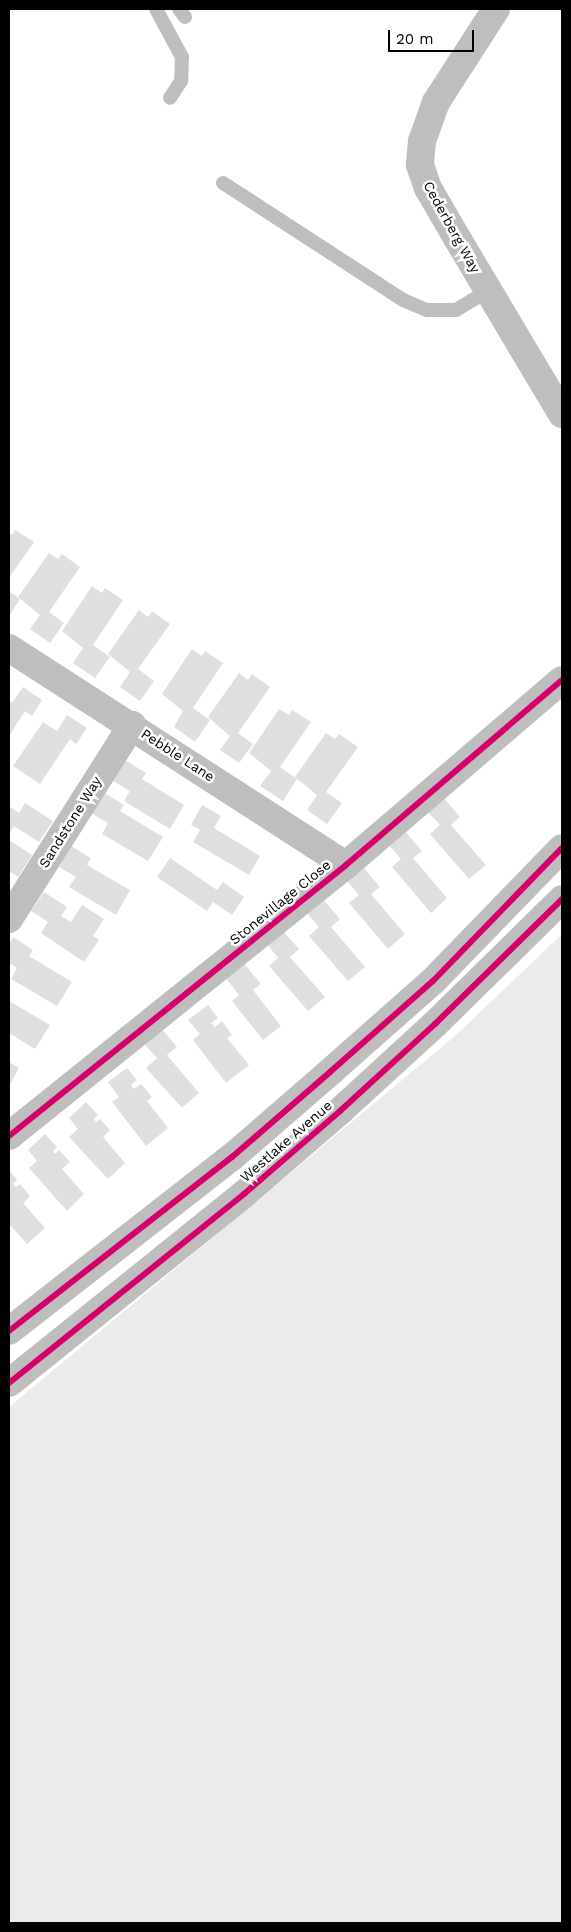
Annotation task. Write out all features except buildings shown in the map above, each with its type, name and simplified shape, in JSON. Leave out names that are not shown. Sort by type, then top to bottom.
[{"type":"street","name":"Cederberg Way","points":[[496,9],[436,102],[419,152],[420,165],[428,188],[562,414]]},
{"type":"street","name":"Pebble Lane","points":[[9,648],[132,725],[346,865]]},
{"type":"street","name":"Stonevillage Close","points":[[9,1136],[346,865],[493,743],[562,680]]},
{"type":"street","name":"Sandstone Way","points":[[9,919],[132,725]]},
{"type":"street","name":"Westlake Avenue","points":[[9,1331],[232,1157],[323,1078],[433,981],[562,848]]},
{"type":"street","name":"Westlake Avenue","points":[[9,1383],[244,1194],[333,1117],[435,1024],[562,899]]},
{"type":"lane","points":[[156,9],[182,57],[181,81],[170,98]]},
{"type":"lane","points":[[223,184],[403,300],[427,310],[456,310],[488,291]]},
{"type":"shaded area","points":[[562,934],[562,1923],[9,1923],[9,1407],[455,1036]]},
{"type":"cycle path","points":[[9,1136],[346,865],[562,680]]},
{"type":"cycle path","points":[[9,1331],[232,1157],[330,1072],[433,981],[562,848]]},
{"type":"cycle path","points":[[9,1383],[244,1194],[340,1111],[435,1024],[562,899]]}]
